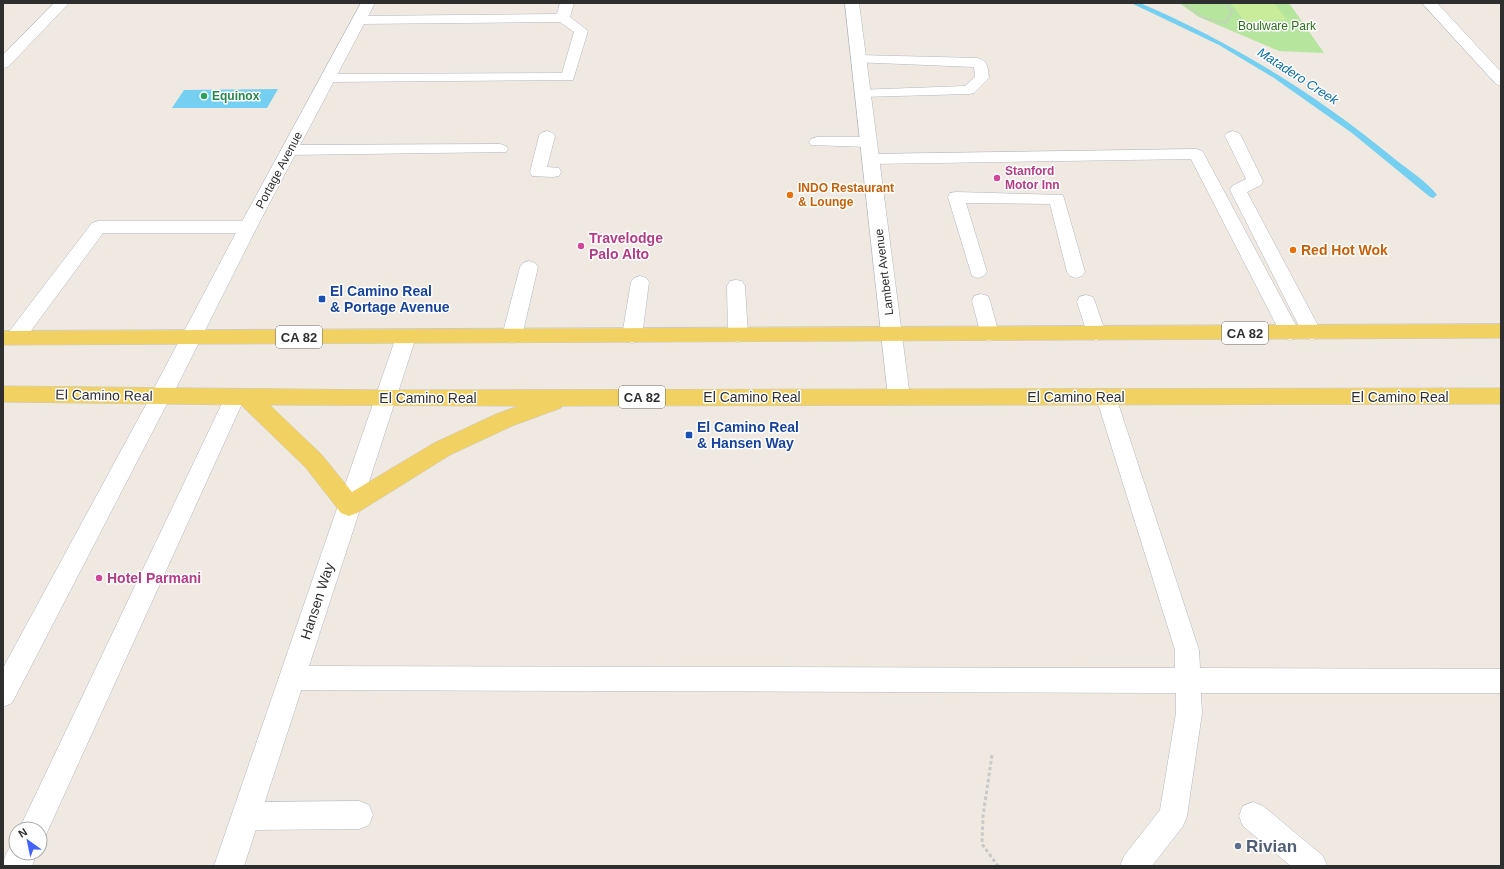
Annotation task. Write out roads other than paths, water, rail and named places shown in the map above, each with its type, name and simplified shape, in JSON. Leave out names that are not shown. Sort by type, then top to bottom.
[{"type":"main road","name":"CA 82","points":[[9,338],[1501,332]]},
{"type":"main road","name":"El Camino Real","points":[[3,394],[386,398],[1501,396]]},
{"type":"main road","points":[[241,397],[293,438],[333,483],[349,506],[442,449],[504,420],[565,398]]},
{"type":"street","points":[[3,64],[62,3]]},
{"type":"street","name":"Portage Avenue","points":[[161,396],[248,227],[368,3]]},
{"type":"street","name":"Lambert Avenue","points":[[852,3],[899,397]]},
{"type":"street","points":[[1429,3],[1501,81]]},
{"type":"street","name":"Hansen Way","points":[[229,866],[406,337]]},
{"type":"lane","points":[[563,18],[567,3]]},
{"type":"lane","points":[[328,78],[568,77],[581,31],[563,18],[359,20]]},
{"type":"lane","points":[[858,59],[976,62],[981,66],[982,78],[969,90],[862,93]]},
{"type":"lane","points":[[547,136],[538,172],[553,172]]},
{"type":"lane","points":[[1233,136],[1255,181],[1238,190],[1312,332]]},
{"type":"lane","points":[[817,142],[868,142]]},
{"type":"lane","points":[[289,150],[500,149]]},
{"type":"lane","points":[[870,160],[1196,154],[1290,333]]},
{"type":"lane","points":[[978,272],[956,197],[1057,199],[1076,272]]},
{"type":"lane","points":[[9,338],[98,228],[248,227]]},
{"type":"lane","points":[[512,336],[529,267]]},
{"type":"lane","points":[[632,336],[640,282]]},
{"type":"lane","points":[[736,286],[738,335]]},
{"type":"lane","points":[[981,302],[989,334]]},
{"type":"lane","points":[[1086,302],[1096,334]]},
{"type":"lane","points":[[3,694],[161,396]]},
{"type":"lane","points":[[38,821],[241,397]]},
{"type":"lane","points":[[1106,397],[1187,650],[1189,680],[1189,713],[1173,816],[1134,866]]},
{"type":"lane","points":[[292,678],[1501,681]]},
{"type":"lane","points":[[246,816],[359,815]]},
{"type":"lane","points":[[1253,816],[1313,866]]},
{"type":"water","points":[[278,89],[267,108],[172,108],[184,90]]},
{"type":"waterway","name":"Matadero Creek","points":[[1134,3],[1193,29],[1277,76],[1355,131],[1433,195]]},
{"type":"place","name":"Equinox","points":[[204,96]]},
{"type":"place","name":"Stanford Motor Inn","points":[[997,178]]},
{"type":"place","name":"INDO Restaurant & Lounge","points":[[790,195]]},
{"type":"place","name":"Travelodge Palo Alto","points":[[581,246]]},
{"type":"place","name":"Red Hot Wok","points":[[1293,250]]},
{"type":"place","name":"El Camino Real & Portage Avenue","points":[[322,299]]},
{"type":"place","name":"El Camino Real & Hansen Way","points":[[689,435]]},
{"type":"place","name":"Hotel Parmani","points":[[99,578]]},
{"type":"place","name":"Rivian","points":[[1238,846]]},
{"type":"park label","name":"Boulware Park","points":[[1277,26]]}]
